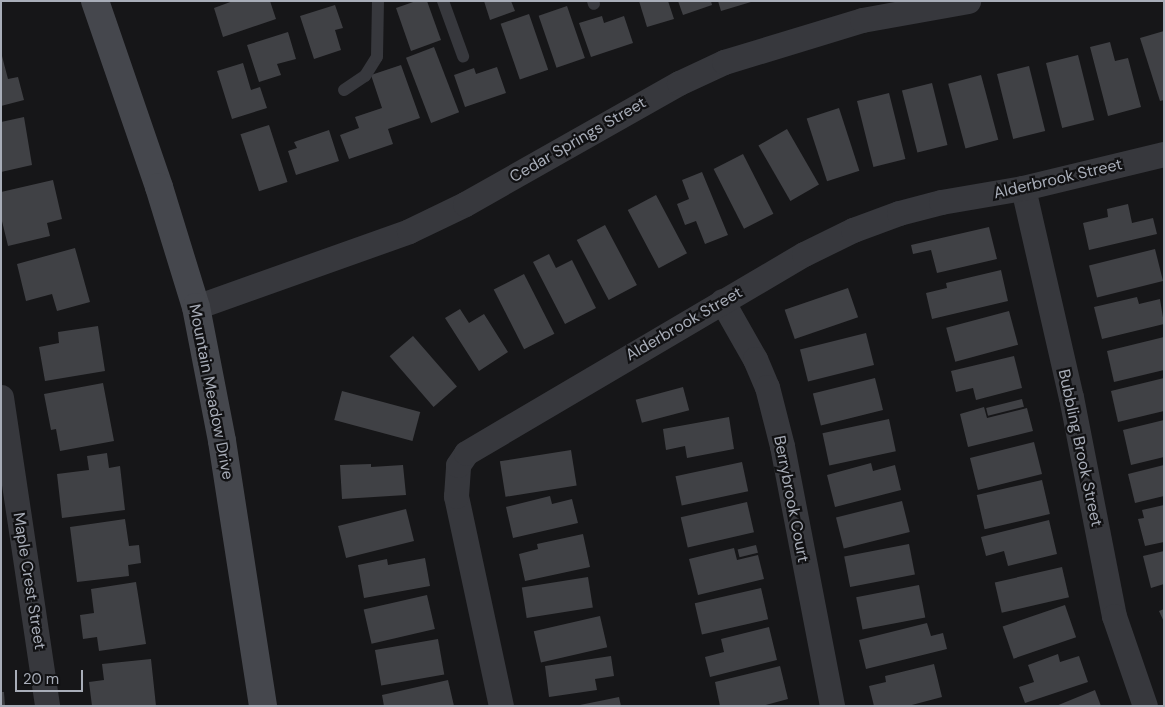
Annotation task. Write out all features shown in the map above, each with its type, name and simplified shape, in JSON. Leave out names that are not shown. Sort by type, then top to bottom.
[{"type":"street","name":"Mountain Meadow Drive","points":[[95,1],[159,187],[196,307],[222,441],[262,706]]},
{"type":"street","name":"Cedar Springs Street","points":[[196,307],[409,231],[466,204],[679,83],[724,62],[860,11],[968,1]]},
{"type":"street","name":"Alderbrook Street","points":[[501,706],[456,496],[458,465],[475,446],[804,254],[899,212],[1023,188],[1164,154]]},
{"type":"street","name":"Bubbling Brook Street","points":[[1023,188],[1070,397],[1114,616],[1144,706]]},
{"type":"street","name":"Berrybrook Court","points":[[722,301],[755,359],[766,387],[782,446],[832,706]]},
{"type":"street","name":"Maple Crest Street","points":[[1,397],[47,706]]},
{"type":"lane","points":[[344,90],[365,76],[377,57],[378,1]]},
{"type":"lane","points":[[443,1],[462,56]]},
{"type":"building","points":[[233,1],[270,1],[276,19],[223,37],[214,8]]},
{"type":"building","points":[[416,1],[427,1],[441,40],[411,51],[396,8]]},
{"type":"building","points":[[484,1],[511,1],[515,11],[490,20]]},
{"type":"building","points":[[639,1],[668,1],[674,19],[647,27]]},
{"type":"building","points":[[678,1],[711,1],[712,5],[683,15]]},
{"type":"building","points":[[718,1],[751,1],[751,2],[721,11]]},
{"type":"building","points":[[335,5],[343,28],[335,30],[341,50],[314,59],[300,16]]},
{"type":"building","points":[[567,6],[585,58],[557,68],[539,16]]},
{"type":"building","points":[[529,14],[548,70],[520,80],[501,24]]},
{"type":"building","points":[[602,16],[604,23],[624,16],[633,43],[591,57],[579,23]]},
{"type":"building","points":[[1164,31],[1164,100],[1160,101],[1140,38]]},
{"type":"building","points":[[288,32],[296,59],[277,64],[281,75],[259,82],[247,45]]},
{"type":"building","points":[[1110,42],[1115,61],[1128,58],[1141,107],[1108,116],[1090,47]]},
{"type":"building","points":[[434,47],[459,112],[431,123],[406,58]]},
{"type":"building","points":[[1078,55],[1094,120],[1062,128],[1046,63]]},
{"type":"building","points":[[2,56],[8,79],[18,77],[24,100],[1,106]]},
{"type":"building","points":[[243,63],[251,90],[260,87],[267,108],[232,119],[217,71]]},
{"type":"building","points":[[401,65],[420,118],[388,129],[393,144],[349,159],[340,135],[359,128],[355,117],[382,108],[371,75]]},
{"type":"building","points":[[1029,66],[1045,131],[1013,139],[997,74]]},
{"type":"building","points":[[497,67],[506,93],[465,107],[454,75],[474,68],[476,74]]},
{"type":"building","points":[[981,75],[998,140],[965,149],[948,84]]},
{"type":"building","points":[[932,83],[947,145],[917,153],[902,90]]},
{"type":"building","points":[[889,93],[905,159],[873,167],[857,101]]},
{"type":"building","points":[[839,108],[859,171],[827,181],[807,119]]},
{"type":"building","points":[[24,117],[32,165],[1,172],[1,122]]},
{"type":"building","points":[[269,125],[288,182],[259,191],[240,134]]},
{"type":"building","points":[[787,129],[819,184],[790,201],[758,146]]},
{"type":"building","points":[[329,130],[339,161],[296,175],[288,151],[297,148],[294,142]]},
{"type":"building","points":[[743,154],[773,214],[744,229],[714,169]]},
{"type":"building","points":[[702,172],[728,235],[705,244],[696,221],[685,225],[677,204],[689,199],[682,180]]},
{"type":"building","points":[[53,180],[62,219],[47,223],[50,236],[8,246],[1,217],[1,192]]},
{"type":"building","points":[[656,195],[687,253],[659,268],[628,210]]},
{"type":"building","points":[[1128,204],[1132,223],[1153,218],[1157,234],[1089,250],[1083,223],[1108,217],[1107,209]]},
{"type":"building","points":[[605,225],[637,285],[609,300],[577,240]]},
{"type":"building","points":[[989,227],[997,259],[937,273],[931,250],[913,254],[911,245]]},
{"type":"building","points":[[75,248],[90,302],[57,311],[52,294],[26,301],[17,264]]},
{"type":"building","points":[[1155,249],[1163,281],[1097,297],[1089,265]]},
{"type":"building","points":[[549,254],[556,268],[572,260],[596,308],[565,324],[533,262]]},
{"type":"building","points":[[1001,270],[1008,301],[932,319],[926,293],[947,288],[946,283]]},
{"type":"building","points":[[524,274],[554,334],[524,349],[494,289]]},
{"type":"building","points":[[848,288],[858,317],[795,339],[785,310]]},
{"type":"building","points":[[1137,297],[1139,304],[1160,299],[1164,324],[1102,339],[1094,307]]},
{"type":"building","points":[[460,309],[469,323],[484,314],[508,352],[479,371],[445,318]]},
{"type":"building","points":[[1009,311],[1018,345],[955,362],[946,328]]},
{"type":"building","points":[[98,326],[105,371],[45,381],[39,347],[59,343],[58,332]]},
{"type":"building","points":[[866,333],[874,365],[808,381],[800,349]]},
{"type":"building","points":[[413,336],[457,387],[434,407],[390,356]]},
{"type":"building","points":[[1164,337],[1164,370],[1114,382],[1107,351]]},
{"type":"building","points":[[1014,356],[1022,388],[976,400],[973,388],[956,392],[951,371]]},
{"type":"building","points":[[875,378],[883,410],[821,426],[813,393]]},
{"type":"building","points":[[1164,378],[1164,411],[1118,422],[1111,391]]},
{"type":"building","points":[[103,383],[114,441],[60,451],[56,429],[51,430],[44,394]]},
{"type":"building","points":[[683,387],[689,410],[642,423],[636,400]]},
{"type":"building","points":[[342,391],[420,412],[412,441],[334,420]]},
{"type":"building","points":[[1022,399],[1024,407],[988,416],[986,408]]},
{"type":"building","points":[[984,407],[987,418],[1027,408],[1033,431],[968,447],[960,414]]},
{"type":"building","points":[[729,417],[734,449],[687,458],[685,446],[666,450],[663,429]]},
{"type":"building","points":[[889,419],[896,451],[829,465],[822,433]]},
{"type":"building","points":[[1164,420],[1164,457],[1131,465],[1123,430]]},
{"type":"building","points":[[1034,442],[1042,474],[978,490],[970,458]]},
{"type":"building","points":[[571,450],[577,486],[506,497],[500,461]]},
{"type":"building","points":[[107,453],[109,468],[120,466],[125,510],[62,518],[57,474],[89,470],[87,456]]},
{"type":"building","points":[[742,462],[748,491],[682,505],[675,476]]},
{"type":"building","points":[[871,463],[873,471],[895,465],[901,490],[835,507],[827,475]]},
{"type":"building","points":[[371,464],[371,467],[403,465],[406,495],[342,499],[340,465]]},
{"type":"building","points":[[1164,465],[1164,496],[1135,503],[1128,474]]},
{"type":"building","points":[[1042,480],[1050,514],[985,529],[977,495]]},
{"type":"building","points":[[550,496],[552,504],[572,499],[578,523],[513,538],[506,507]]},
{"type":"building","points":[[902,501],[910,532],[844,549],[836,517]]},
{"type":"building","points":[[747,502],[754,532],[688,548],[681,517]]},
{"type":"building","points":[[1164,505],[1164,542],[1145,546],[1138,519],[1144,518],[1142,510]]},
{"type":"building","points":[[406,509],[414,541],[346,558],[338,526]]},
{"type":"building","points":[[125,519],[129,546],[139,545],[141,563],[128,565],[129,576],[77,582],[70,527]]},
{"type":"building","points":[[1049,520],[1057,554],[1008,566],[1004,551],[986,556],[981,537]]},
{"type":"building","points":[[583,534],[590,567],[525,581],[519,554],[538,549],[537,544]]},
{"type":"building","points":[[909,544],[915,574],[850,587],[844,557]]},
{"type":"building","points":[[756,545],[758,553],[739,557],[738,550]]},
{"type":"building","points":[[734,548],[737,560],[758,555],[764,579],[698,595],[689,559]]},
{"type":"building","points":[[1164,551],[1164,584],[1151,588],[1143,556]]},
{"type":"building","points":[[425,558],[430,586],[364,598],[358,565],[387,559],[388,565]]},
{"type":"building","points":[[1062,567],[1069,597],[1002,613],[995,583]]},
{"type":"building","points":[[588,577],[593,608],[527,618],[522,587]]},
{"type":"building","points":[[136,582],[146,644],[99,651],[97,637],[83,639],[80,615],[94,613],[91,589]]},
{"type":"building","points":[[919,585],[925,617],[862,630],[856,597]]},
{"type":"building","points":[[761,588],[768,619],[702,634],[695,603]]},
{"type":"building","points":[[427,595],[435,629],[372,644],[364,610]]},
{"type":"building","points":[[1065,605],[1076,637],[1014,659],[1003,626]]},
{"type":"building","points":[[1164,609],[1164,622],[1159,611]]},
{"type":"building","points":[[600,616],[607,647],[541,662],[534,631]]},
{"type":"building","points":[[927,623],[931,636],[943,633],[947,649],[866,669],[859,640]]},
{"type":"building","points":[[769,627],[777,660],[710,677],[705,657],[724,652],[721,639]]},
{"type":"building","points":[[438,639],[444,674],[381,686],[375,650]]},
{"type":"building","points":[[1058,654],[1060,662],[1079,656],[1088,682],[1025,703],[1019,687],[1034,682],[1028,665]]},
{"type":"building","points":[[611,656],[614,676],[595,679],[597,690],[549,697],[545,666]]},
{"type":"building","points":[[151,659],[156,706],[92,706],[89,682],[104,680],[102,664]]},
{"type":"building","points":[[934,664],[942,697],[908,706],[874,706],[869,686],[886,682],[885,676]]},
{"type":"building","points":[[780,666],[788,699],[762,706],[720,706],[715,682]]},
{"type":"building","points":[[448,680],[454,706],[384,706],[382,695]]},
{"type":"building","points":[[1095,690],[1101,706],[1056,706]]},
{"type":"building","points":[[1,692],[4,692],[5,706],[1,706]]},
{"type":"building","points":[[619,697],[621,706],[580,706],[580,705]]}]
